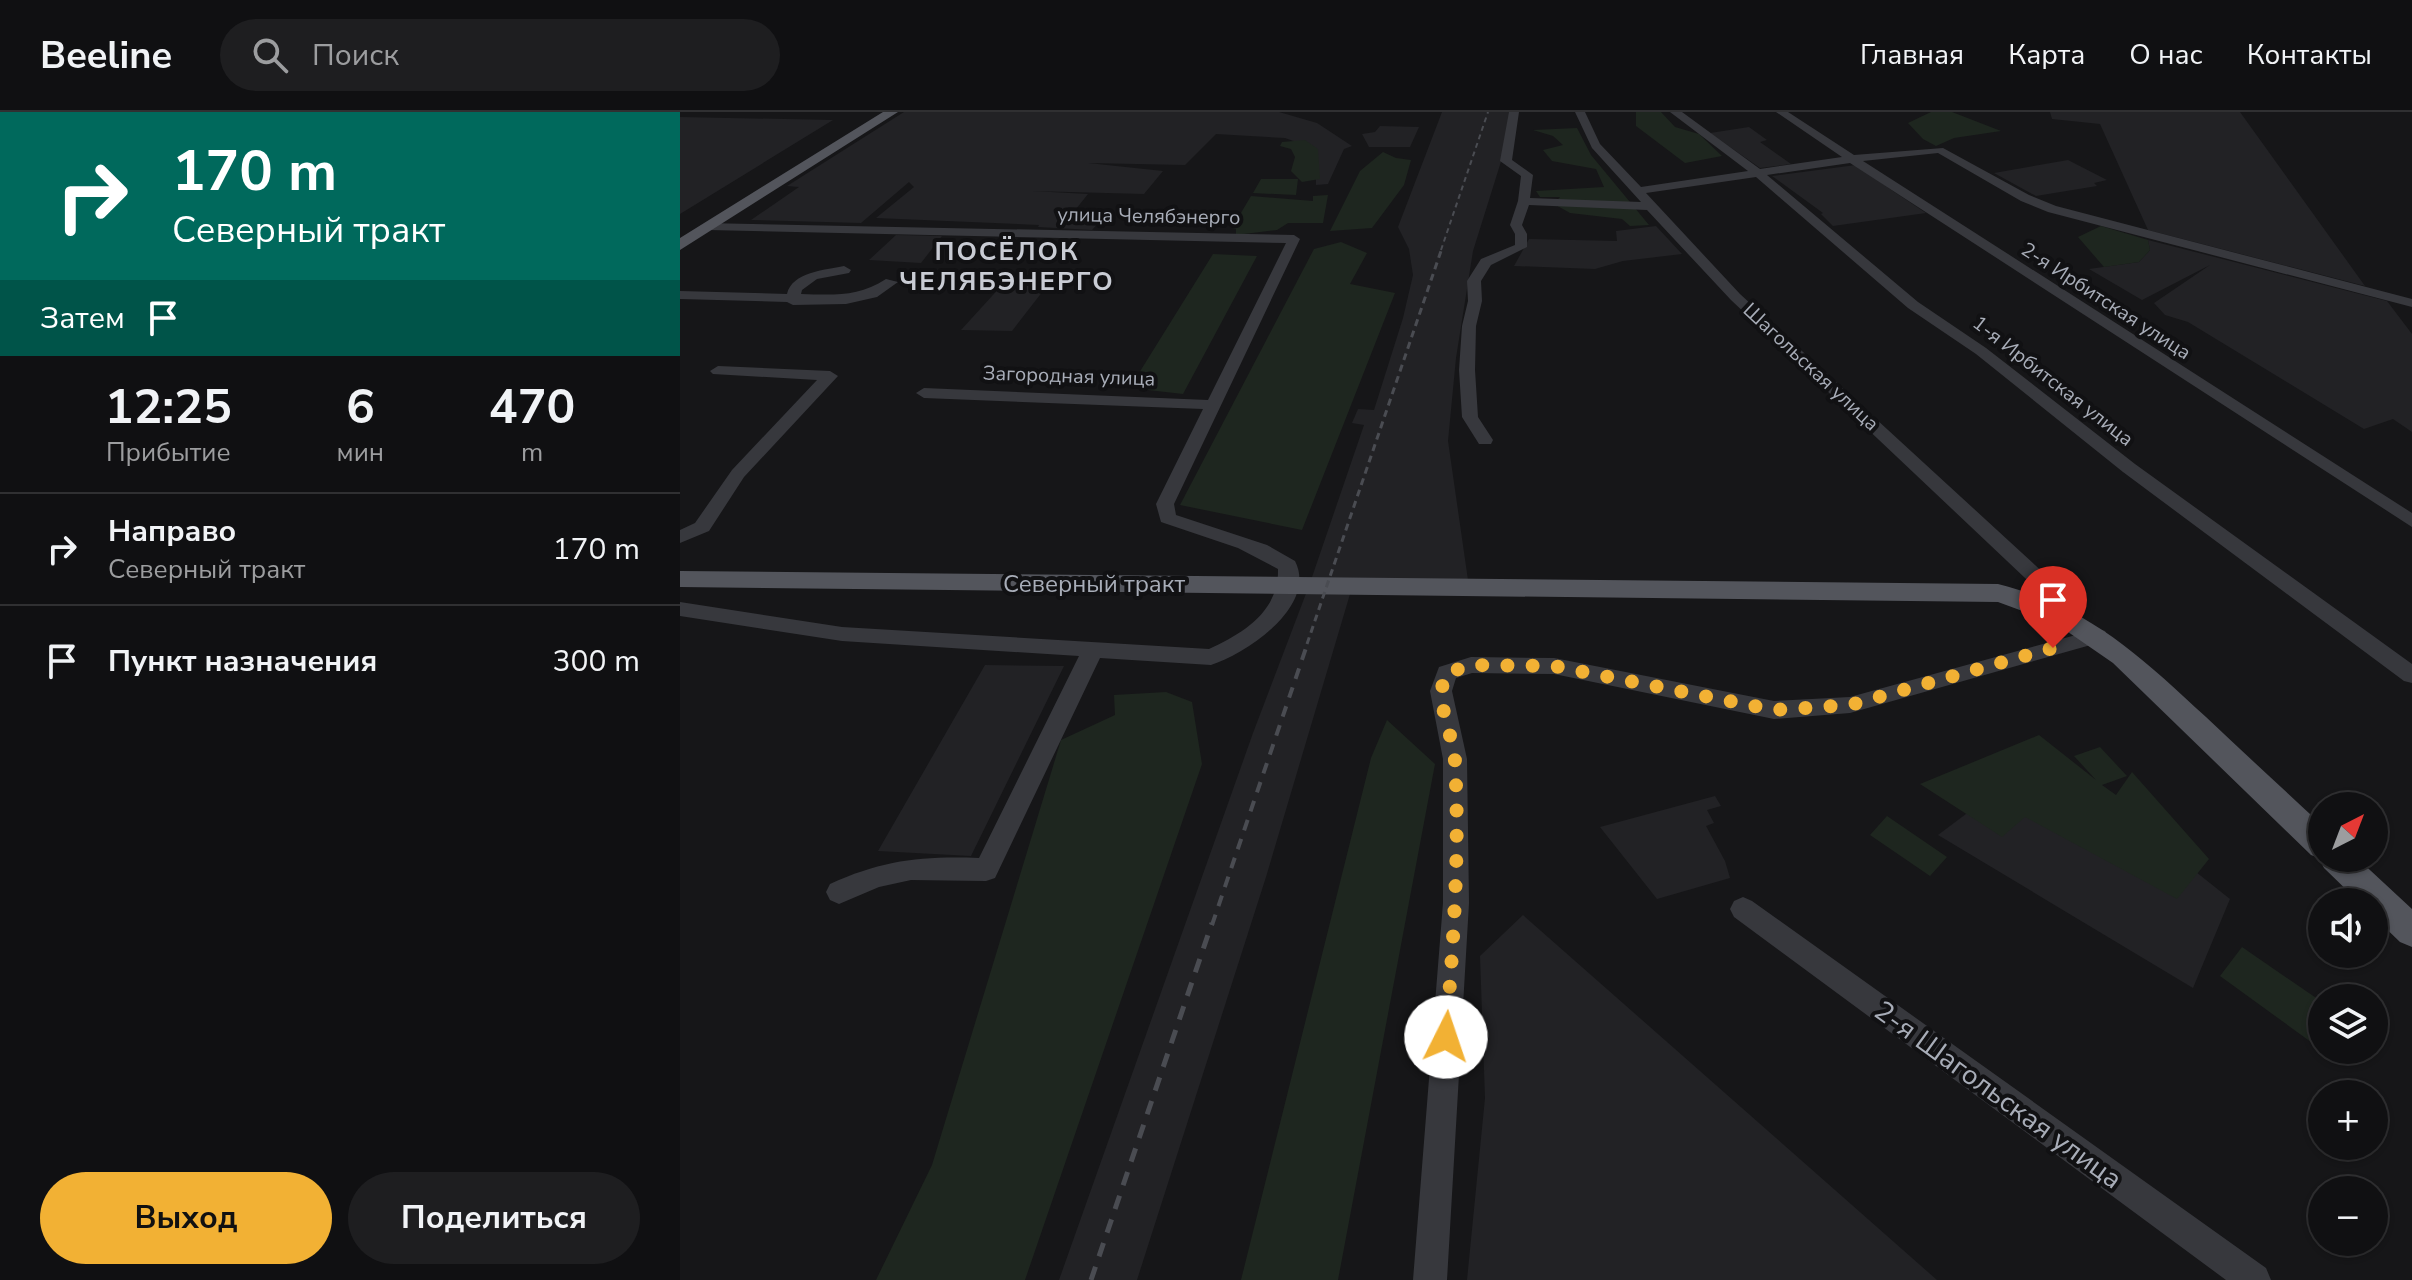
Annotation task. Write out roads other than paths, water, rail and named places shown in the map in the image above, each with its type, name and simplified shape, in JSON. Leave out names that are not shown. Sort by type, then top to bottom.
[{"type":"main road","points":[[680,245],[892,112]]},
{"type":"main road","name":"Северный тракт","points":[[680,579],[1973,592],[2025,599],[2098,636]]},
{"type":"main road","points":[[2098,636],[2123,656],[2308,832]]},
{"type":"main road","points":[[2350,872],[2412,931]]},
{"type":"street","points":[[1485,440],[1470,417],[1467,370],[1469,326],[1475,301],[1474,281],[1486,262],[1521,247],[1521,234],[1516,225],[1524,201],[1527,175],[1506,161],[1514,112]]},
{"type":"street","name":"Шагольская улица","points":[[1580,112],[1584,130],[1604,159],[1774,334],[1980,521],[2052,592],[2055,599],[2050,609]]},
{"type":"street","name":"1-я Ирбитская улица","points":[[1675,112],[1758,173],[1913,305],[1981,351],[2129,468],[2412,675]]},
{"type":"street","name":"2-я Ирбитская улица","points":[[1781,112],[2412,521]]},
{"type":"street","name":"2-я Ирбитская улица","points":[[1852,159],[1926,150],[1946,151],[2025,198],[2052,209],[2412,303]]},
{"type":"street","points":[[1524,201],[1643,198],[1758,173],[1852,159]]},
{"type":"street","name":"улица Челябэнерго","points":[[708,226],[1294,239],[1165,504],[1168,518],[1251,546],[1282,561],[1288,566],[1290,577],[1282,600],[1259,631],[1235,648],[1211,657],[1092,652]]},
{"type":"street","points":[[793,301],[795,288],[813,276],[844,270]]},
{"type":"street","points":[[680,295],[793,301],[846,300],[872,294],[891,282]]},
{"type":"street","points":[[680,537],[702,527],[738,474],[830,376],[718,371]]},
{"type":"street","name":"Загородная улица","points":[[924,393],[1212,405]]},
{"type":"street","points":[[680,609],[842,634],[1092,652],[986,870],[913,866],[885,872],[839,892]]},
{"type":"street","points":[[1430,1280],[1456,903],[1455,759],[1441,691],[1447,673],[1471,665],[1554,666],[1774,710],[1850,705],[2098,636]]},
{"type":"street","name":"2-я Шагольская улица","points":[[1743,909],[2254,1280]]},
{"type":"railway","points":[[1441,250],[1488,112]]},
{"type":"railway","points":[[1307,644],[1442,248]]},
{"type":"railway","points":[[1212,925],[1308,642]]},
{"type":"railway","points":[[1091,1280],[1212,923]]},
{"type":"district","name":"ПОСЁЛОК ЧЕЛЯБЭНЕРГО","points":[[1007,266]]}]
